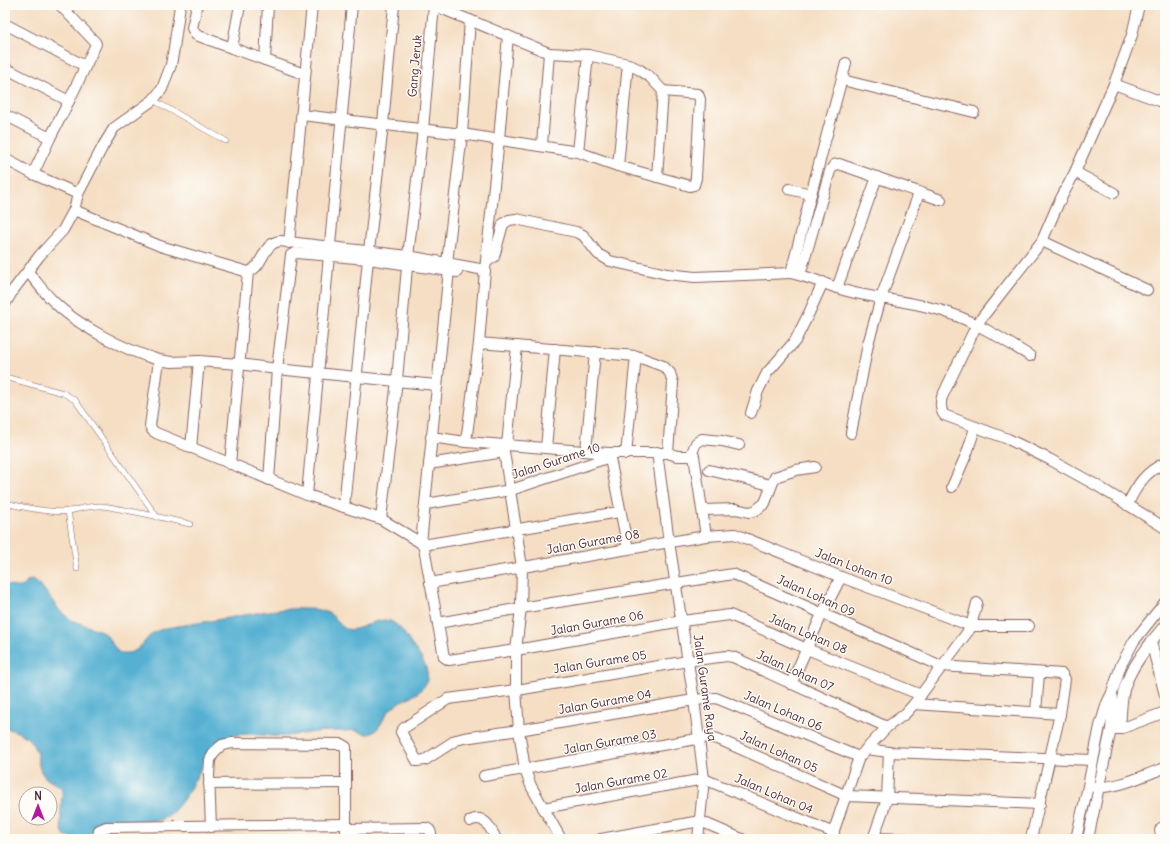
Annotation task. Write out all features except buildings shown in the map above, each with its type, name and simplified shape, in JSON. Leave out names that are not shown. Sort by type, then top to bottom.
[{"type":"street","points":[[33,174],[95,47],[95,42],[63,8],[54,5]]},
{"type":"street","points":[[5,304],[14,289],[40,255],[63,230],[74,210],[78,194],[114,128],[152,100],[162,88],[171,65],[180,5]]},
{"type":"street","points":[[197,5],[192,28],[196,35],[304,74]]},
{"type":"street","points":[[232,48],[240,5]]},
{"type":"street","points":[[265,60],[268,5]]},
{"type":"street","points":[[289,243],[302,115],[304,74],[312,5]]},
{"type":"street","points":[[307,495],[352,5]]},
{"type":"street","points":[[344,507],[394,5]]},
{"type":"street","points":[[302,115],[542,145],[578,152],[618,166],[690,186],[694,185],[696,178],[700,97],[696,93],[663,91],[650,77],[628,64],[588,54],[549,54],[433,5]]},
{"type":"street","name":"Gang Jeruk","points":[[381,519],[423,130],[433,5]]},
{"type":"street","points":[[1139,5],[1132,35],[1114,84],[1075,172],[1058,204],[1042,241],[977,324],[942,397],[940,407],[944,415],[975,428],[1008,439],[1050,459],[1096,485],[1165,528]]},
{"type":"street","name":"Jalan Gurame 06","points":[[470,20],[462,134],[436,385],[422,544],[444,656],[449,660],[682,622]]},
{"type":"street","points":[[5,24],[85,66]]},
{"type":"street","points":[[466,442],[486,270],[508,36]]},
{"type":"street","points":[[542,145],[549,54]]},
{"type":"street","points":[[578,152],[588,54]]},
{"type":"street","points":[[796,274],[811,194],[846,63]]},
{"type":"street","points":[[618,166],[628,64]]},
{"type":"street","points":[[5,68],[69,101]]},
{"type":"street","points":[[842,80],[974,112]]},
{"type":"street","points":[[1114,84],[1165,103]]},
{"type":"street","points":[[657,177],[663,91]]},
{"type":"street","points":[[5,114],[50,138]]},
{"type":"street","points":[[5,159],[33,174],[78,194]]},
{"type":"street","points":[[796,274],[831,167],[834,165],[839,164],[941,200]]},
{"type":"street","points":[[1075,172],[1114,193]]},
{"type":"street","points":[[837,288],[877,177]]},
{"type":"street","points":[[789,189],[811,194]]},
{"type":"street","points":[[851,434],[868,344],[881,298],[919,193]]},
{"type":"street","points":[[74,210],[160,246],[248,272],[256,268],[269,246],[280,241],[330,251],[448,267],[486,270]]},
{"type":"street","points":[[486,270],[494,257],[504,224],[509,220],[516,219],[576,232],[587,238],[598,254],[610,261],[667,274],[695,277],[796,274],[837,288],[947,312],[977,324],[1030,356]]},
{"type":"street","points":[[1042,241],[1147,290]]},
{"type":"street","points":[[269,480],[277,369],[290,256],[294,253],[330,251]]},
{"type":"street","points":[[28,272],[51,300],[71,316],[136,353],[159,360],[171,362],[198,361],[239,364],[436,385]]},
{"type":"street","points":[[230,464],[248,272]]},
{"type":"street","points":[[751,413],[758,391],[767,373],[795,341],[823,282]]},
{"type":"street","points":[[478,343],[636,356],[664,366],[670,373],[673,383],[668,453]]},
{"type":"street","points":[[517,346],[505,447],[522,567],[521,608],[516,650],[516,690],[519,730],[525,770],[531,786],[561,839]]},
{"type":"street","points":[[546,448],[555,349]]},
{"type":"street","points":[[586,451],[595,352]]},
{"type":"street","points":[[626,454],[636,356]]},
{"type":"street","points":[[159,360],[150,426],[156,433],[307,495],[381,519],[422,544],[619,512]]},
{"type":"street","points":[[191,448],[198,361]]},
{"type":"street","points":[[952,487],[967,453],[975,428]]},
{"type":"street","points":[[431,437],[505,447],[586,451],[609,455],[657,452],[677,456],[693,456]]},
{"type":"street","points":[[706,536],[703,510],[693,456],[696,443],[702,439],[722,441],[739,445]]},
{"type":"street","points":[[429,464],[505,447]]},
{"type":"street","name":"Jalan Gurame Raya","points":[[657,452],[675,584],[694,700],[704,779],[698,839]]},
{"type":"street","name":"Jalan Gurame 10","points":[[426,504],[511,490],[609,455],[619,512],[628,548]]},
{"type":"street","points":[[1126,505],[1138,484],[1148,473],[1165,463]]},
{"type":"street","points":[[703,510],[736,509],[749,512],[755,511],[765,503],[775,477],[796,470],[815,467]]},
{"type":"street","points":[[709,470],[771,485]]},
{"type":"street","name":"Jalan Lohan 10","points":[[669,542],[706,536],[738,534],[841,576],[971,626],[1029,626]]},
{"type":"street","name":"Jalan Gurame 08","points":[[430,583],[669,542]]},
{"type":"street","name":"Jalan Lohan 09","points":[[438,623],[733,574],[941,666],[1062,674],[1064,676],[1060,714]]},
{"type":"street","points":[[791,684],[822,614],[841,576]]},
{"type":"street","points":[[1076,839],[1100,726],[1121,665],[1134,641],[1165,602]]},
{"type":"street","points":[[832,836],[859,758],[887,727],[905,714],[928,686],[971,626],[978,603]]},
{"type":"street","name":"Jalan Lohan 08","points":[[682,622],[733,616],[807,649],[921,695]]},
{"type":"street","points":[[1088,839],[1099,787],[1116,729],[1126,684],[1135,666],[1165,625]]},
{"type":"street","points":[[1152,642],[1165,695]]},
{"type":"street","name":"Jalan Lohan 07","points":[[688,661],[727,656],[733,657],[887,727]]},
{"type":"street","name":"Jalan Gurame 05","points":[[519,730],[456,740],[425,760],[421,761],[417,761],[401,732],[404,728],[448,699],[516,690],[688,661]]},
{"type":"street","points":[[1036,712],[1039,673]]},
{"type":"street","points":[[1112,693],[1116,729]]},
{"type":"street","name":"Jalan Lohan 06","points":[[694,700],[716,698],[722,700],[859,758]]},
{"type":"street","name":"Jalan Gurame 04","points":[[519,730],[694,700]]},
{"type":"street","points":[[914,704],[1060,714],[1031,839]]},
{"type":"street","points":[[1100,726],[1116,729],[1165,712]]},
{"type":"street","name":"Jalan Lohan 05","points":[[699,739],[708,737],[718,739],[846,796],[887,799],[1040,804]]},
{"type":"street","name":"Jalan Gurame 03","points":[[484,776],[699,739]]},
{"type":"street","points":[[210,826],[210,760],[215,751],[222,745],[341,744],[346,747],[346,831]]},
{"type":"street","points":[[866,749],[889,752],[1093,760]]},
{"type":"street","points":[[889,752],[887,799],[873,838],[910,839]]},
{"type":"street","points":[[1088,786],[1099,787],[1115,785],[1165,768]]},
{"type":"street","name":"Jalan Gurame 02","points":[[543,808],[704,779]]},
{"type":"street","name":"Jalan Lohan 04","points":[[704,779],[832,836]]},
{"type":"street","points":[[209,784],[345,783]]},
{"type":"street","points":[[470,821],[477,819],[482,820],[486,823],[496,839]]},
{"type":"street","points":[[601,839],[700,821],[742,839]]},
{"type":"street","points":[[98,839],[99,830],[106,827],[210,826],[346,831],[426,828],[431,832],[431,839]]},
{"type":"street","points":[[1164,839],[1160,831],[1161,828],[1165,826]]},
{"type":"lane","points":[[152,100],[226,141]]},
{"type":"lane","points":[[5,377],[63,393],[75,400],[157,517]]},
{"type":"lane","points":[[5,503],[23,507],[68,512],[84,507],[102,506],[190,524]]},
{"type":"lane","points":[[68,512],[77,569]]},
{"type":"water","points":[[33,580],[42,587],[60,611],[71,620],[104,632],[118,652],[125,653],[135,651],[153,633],[165,628],[273,610],[320,610],[331,615],[344,628],[352,630],[373,622],[384,620],[390,621],[402,631],[420,657],[427,670],[426,683],[422,689],[414,695],[399,702],[392,708],[377,729],[370,734],[357,731],[326,731],[287,736],[248,734],[233,736],[226,739],[216,747],[208,757],[187,793],[171,814],[160,820],[109,822],[101,824],[86,837],[67,837],[62,829],[61,822],[62,789],[46,778],[42,773],[33,744],[26,737],[5,728],[5,584],[21,587],[26,584],[27,581]]}]
